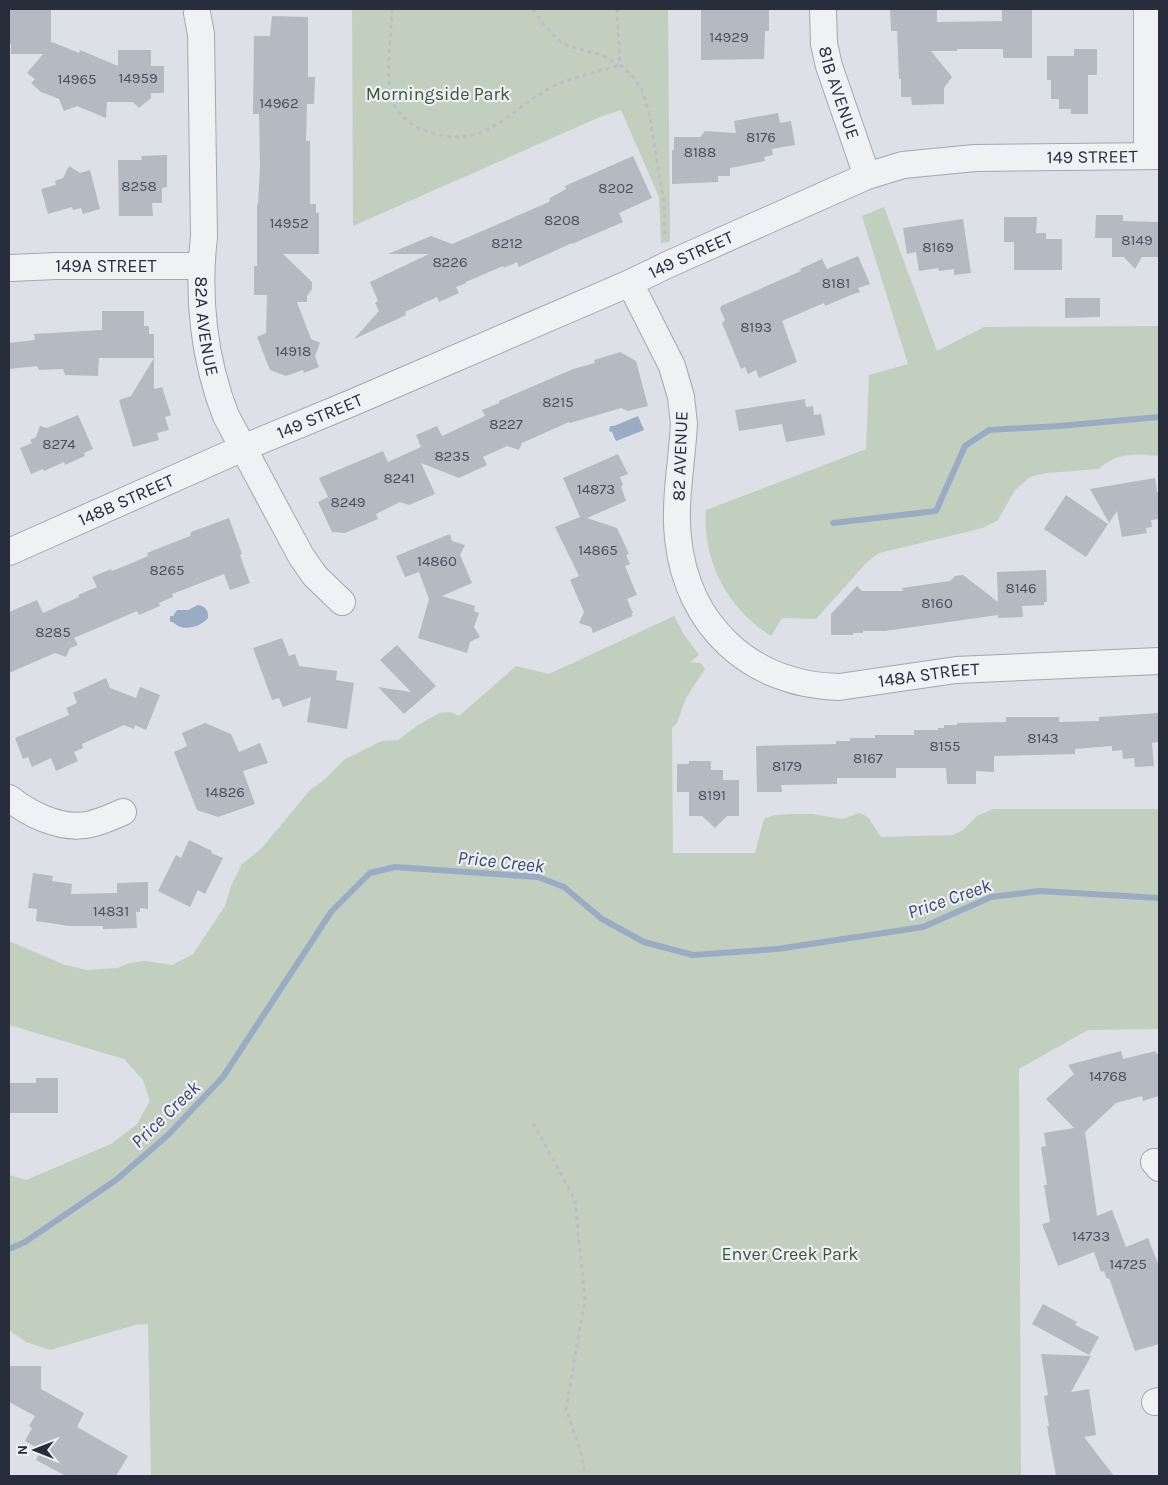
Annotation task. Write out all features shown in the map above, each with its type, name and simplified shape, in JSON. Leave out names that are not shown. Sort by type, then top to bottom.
[{"type":"street","name":"81B AVENUE","points":[[823,9],[824,44],[829,66],[867,176]]},
{"type":"street","points":[[1147,9],[1153,156]]},
{"type":"street","name":"82A AVENUE","points":[[195,10],[201,34],[204,237],[200,266],[207,348],[212,374],[226,416],[301,556],[315,576],[342,602]]},
{"type":"street","name":"149 STREET","points":[[243,448],[630,283],[867,176],[903,165],[975,158],[1153,156]]},
{"type":"street","name":"149A STREET","points":[[11,268],[56,266],[200,266]]},
{"type":"street","name":"82 AVENUE","points":[[630,283],[655,335],[668,356],[678,386],[683,407],[684,424],[677,516],[679,548],[693,597],[704,618],[715,631]]},
{"type":"street","name":"148B STREET","points":[[9,552],[243,448]]},
{"type":"street","name":"148A STREET","points":[[715,631],[746,658],[768,671],[801,682],[829,686],[848,686],[923,673],[956,670],[1159,661]]},
{"type":"street","points":[[9,798],[40,816],[70,825],[91,824],[123,812]]},
{"type":"path","points":[[392,9],[390,74],[391,95],[394,106],[407,121],[442,136],[460,138],[481,133],[566,81],[620,65]]},
{"type":"path","points":[[533,9],[543,24],[557,39],[568,46],[602,55],[620,65],[631,74],[641,88],[650,112],[664,204],[667,265]]},
{"type":"path","points":[[617,9],[620,65]]},
{"type":"path","points":[[533,1122],[575,1200],[585,1300],[566,1409],[582,1456],[585,1476]]},
{"type":"green space","name":"Morningside Park","points":[[352,9],[668,9],[670,242],[661,243],[659,197],[621,110],[600,117],[353,226]]},
{"type":"green space","points":[[884,207],[937,351],[984,327],[1159,326],[1159,456],[1127,455],[1105,463],[1099,469],[1047,473],[1030,477],[1015,490],[998,520],[983,528],[879,553],[867,562],[816,619],[782,618],[771,636],[742,612],[730,598],[721,582],[713,565],[708,547],[706,510],[866,449],[869,375],[908,364],[862,216]]},
{"type":"green space","name":"Enver Creek Park","points":[[674,616],[685,636],[699,655],[690,662],[701,663],[705,669],[686,698],[677,723],[672,728],[673,853],[755,853],[764,819],[775,815],[812,814],[843,819],[859,813],[868,817],[881,837],[953,835],[963,830],[977,816],[993,809],[1159,809],[1159,1029],[1088,1030],[1019,1069],[1021,1476],[151,1476],[148,1324],[135,1325],[50,1350],[26,1342],[9,1330],[9,1175],[26,1180],[111,1144],[137,1124],[150,1101],[143,1080],[124,1059],[9,1025],[9,941],[65,965],[87,970],[118,968],[130,963],[145,961],[172,965],[193,954],[225,906],[231,886],[242,864],[261,849],[310,790],[324,780],[345,759],[382,741],[398,740],[418,725],[439,713],[451,712],[459,716],[516,666],[549,674]]},
{"type":"water","points":[[638,416],[644,430],[616,441],[612,432],[609,431],[610,426]]},
{"type":"water","points":[[198,605],[203,606],[208,613],[208,618],[200,624],[186,628],[170,622],[170,616],[173,616],[177,610],[188,610]]},
{"type":"building","points":[[9,9],[51,9],[51,43],[79,53],[80,50],[118,66],[118,50],[151,50],[151,66],[164,66],[164,93],[151,93],[151,98],[139,108],[133,102],[107,102],[106,118],[77,106],[64,111],[59,99],[41,92],[31,83],[35,79],[27,73],[43,54],[11,54],[11,44],[9,44]]},
{"type":"building","points":[[769,9],[769,31],[765,31],[764,59],[701,60],[701,10]]},
{"type":"building","points":[[890,9],[937,9],[937,22],[1002,21],[1002,10],[1032,9],[1032,58],[1003,58],[1003,49],[931,51],[952,77],[944,88],[944,104],[912,105],[911,97],[901,97],[897,31],[891,31]]},
{"type":"building","points":[[272,16],[308,17],[308,77],[315,77],[314,104],[307,104],[306,141],[310,141],[310,204],[316,204],[316,213],[319,213],[319,254],[283,254],[312,282],[312,289],[307,296],[307,302],[297,302],[311,339],[320,343],[315,356],[319,367],[304,373],[303,370],[286,376],[270,370],[257,337],[266,333],[267,295],[254,295],[254,266],[257,266],[257,204],[260,166],[259,114],[253,114],[254,36],[270,36]]},
{"type":"building","points":[[1074,49],[1097,49],[1097,75],[1088,75],[1088,114],[1071,114],[1071,109],[1059,109],[1059,99],[1051,99],[1051,80],[1047,80],[1047,56],[1074,56]]},
{"type":"building","points":[[778,113],[780,123],[791,121],[795,145],[772,149],[773,155],[764,157],[765,161],[730,168],[730,176],[718,176],[718,182],[672,184],[674,137],[700,137],[705,131],[736,133],[734,121]]},
{"type":"building","points":[[167,155],[167,187],[162,188],[162,203],[152,203],[153,216],[119,216],[118,160],[142,160],[141,156]]},
{"type":"building","points":[[633,156],[652,198],[619,213],[623,222],[519,267],[517,262],[466,282],[456,287],[459,293],[439,302],[437,297],[405,312],[406,315],[354,339],[379,311],[375,303],[378,301],[370,282],[429,254],[388,254],[431,236],[452,244],[549,202],[550,198],[566,189],[565,186]]},
{"type":"building","points":[[69,166],[80,173],[90,170],[100,209],[83,214],[81,208],[73,210],[72,207],[48,214],[41,189],[56,185],[55,181],[63,178]]},
{"type":"building","points":[[1096,215],[1123,215],[1123,221],[1159,222],[1159,257],[1142,257],[1135,269],[1124,257],[1112,257],[1112,238],[1095,238]]},
{"type":"building","points":[[1004,217],[1037,217],[1036,233],[1046,233],[1046,239],[1062,239],[1062,270],[1014,270],[1014,242],[1004,242]]},
{"type":"building","points":[[963,219],[971,273],[954,275],[954,269],[939,271],[938,268],[919,271],[916,252],[907,254],[903,228]]},
{"type":"building","points":[[858,256],[870,284],[858,288],[860,292],[825,306],[824,303],[782,321],[797,362],[759,378],[756,370],[748,374],[745,367],[741,369],[722,323],[725,320],[720,309],[721,306],[801,271],[800,269],[822,259],[827,269]]},
{"type":"building","points":[[1065,298],[1100,298],[1100,317],[1065,318]]},
{"type":"building","points":[[102,311],[144,311],[144,326],[149,326],[149,334],[154,334],[154,358],[99,358],[98,376],[65,375],[63,369],[39,370],[37,366],[9,369],[9,343],[35,340],[34,334],[102,330]]},
{"type":"building","points":[[620,352],[636,361],[648,406],[628,411],[621,408],[569,422],[522,443],[519,450],[507,446],[483,457],[487,465],[459,478],[421,463],[435,494],[409,505],[400,502],[376,514],[378,519],[345,533],[332,532],[318,502],[328,497],[319,478],[383,451],[388,462],[421,447],[416,435],[437,426],[442,436],[485,416],[482,410],[499,403],[499,401],[573,369],[595,363],[594,360]]},
{"type":"building","points":[[154,358],[154,389],[162,387],[171,415],[165,417],[169,430],[157,433],[159,440],[133,447],[119,400],[131,396]]},
{"type":"building","points":[[805,399],[806,407],[813,406],[814,415],[821,414],[825,435],[786,442],[782,424],[739,431],[735,410]]},
{"type":"building","points":[[78,415],[93,449],[84,453],[85,456],[65,465],[64,462],[44,471],[43,469],[31,474],[20,448],[32,443],[30,440],[36,437],[40,426],[47,428]]},
{"type":"building","points":[[618,454],[628,474],[620,477],[626,501],[587,518],[617,528],[629,554],[626,555],[630,564],[625,566],[637,595],[627,599],[633,616],[593,633],[591,627],[579,623],[584,612],[570,580],[579,576],[555,527],[580,517],[563,478]]},
{"type":"building","points":[[1155,478],[1157,492],[1159,493],[1159,519],[1151,520],[1152,527],[1146,528],[1147,533],[1122,537],[1117,511],[1109,523],[1090,489]]},
{"type":"building","points":[[1066,495],[1108,524],[1086,557],[1044,529]]},
{"type":"building","points":[[229,518],[250,583],[230,590],[224,574],[172,594],[173,597],[159,603],[160,606],[139,615],[137,611],[74,638],[78,645],[70,648],[66,657],[55,653],[9,673],[9,612],[37,600],[43,613],[97,587],[92,577],[148,556],[147,553],[190,536],[191,532]]},
{"type":"building","points":[[450,534],[452,541],[465,545],[460,555],[472,583],[442,596],[475,606],[474,611],[479,613],[474,627],[480,637],[470,642],[467,653],[418,638],[429,599],[419,572],[405,577],[396,556]]},
{"type":"building","points":[[1046,570],[1047,602],[1044,602],[1044,605],[1022,606],[1023,617],[998,618],[998,615],[885,631],[863,631],[863,633],[853,633],[853,635],[831,635],[831,614],[857,586],[862,591],[903,591],[902,588],[950,581],[955,576],[963,575],[998,602],[997,572]]},
{"type":"building","points":[[282,638],[289,656],[295,654],[299,666],[337,671],[336,680],[354,683],[347,729],[307,722],[311,697],[283,707],[279,698],[272,700],[253,648]]},
{"type":"building","points":[[397,645],[436,686],[404,714],[378,687],[411,692],[380,660]]},
{"type":"building","points":[[106,678],[110,688],[136,698],[140,687],[160,695],[146,730],[135,725],[134,729],[124,725],[82,744],[83,748],[74,752],[78,761],[56,771],[51,758],[32,767],[28,757],[23,759],[15,738],[69,715],[66,708],[77,703],[73,693]]},
{"type":"building","points":[[1159,713],[1159,742],[1152,743],[1154,766],[1135,767],[1134,758],[1123,759],[1122,750],[1112,751],[1112,746],[1075,749],[1075,754],[994,756],[994,772],[976,771],[976,784],[947,784],[946,768],[896,768],[896,778],[837,778],[837,784],[781,785],[782,792],[757,792],[756,746],[836,744],[836,741],[850,741],[850,738],[875,738],[875,735],[914,735],[914,730],[938,730],[938,728],[944,728],[944,725],[957,725],[957,723],[1006,722],[1006,717],[1059,717],[1059,722],[1099,721],[1099,717]]},
{"type":"building","points":[[205,723],[231,734],[239,752],[260,743],[268,763],[243,771],[255,804],[218,817],[197,810],[174,752],[187,746],[182,733]]},
{"type":"building","points":[[689,761],[711,761],[711,770],[723,770],[723,780],[739,780],[739,816],[727,816],[715,828],[702,816],[689,816],[689,792],[677,792],[677,764],[689,764]]},
{"type":"building","points":[[189,840],[223,858],[205,894],[198,890],[190,907],[158,891],[176,855],[181,858]]},
{"type":"building","points":[[33,873],[53,876],[52,881],[72,884],[71,894],[117,893],[117,883],[148,882],[148,909],[140,908],[140,912],[136,912],[137,928],[103,929],[103,926],[69,926],[36,921],[37,909],[28,908]]},
{"type":"building","points":[[1121,1051],[1123,1059],[1156,1051],[1156,1054],[1159,1053],[1159,1096],[1143,1101],[1142,1096],[1116,1103],[1085,1132],[1097,1216],[1112,1210],[1126,1247],[1148,1238],[1159,1266],[1159,1344],[1135,1351],[1109,1278],[1107,1279],[1104,1271],[1101,1272],[1094,1252],[1058,1266],[1042,1224],[1050,1222],[1044,1185],[1047,1185],[1041,1147],[1046,1146],[1044,1133],[1074,1128],[1046,1099],[1074,1074],[1068,1065]]},
{"type":"building","points":[[36,1078],[58,1078],[58,1113],[9,1113],[9,1083],[36,1083]]},
{"type":"building","points":[[1043,1304],[1077,1322],[1075,1325],[1099,1337],[1089,1355],[1032,1324]]},
{"type":"building","points":[[1041,1354],[1091,1356],[1071,1392],[1089,1389],[1096,1435],[1084,1437],[1114,1476],[1056,1476],[1047,1426],[1049,1426],[1044,1396],[1048,1395]]},
{"type":"building","points":[[9,1366],[41,1366],[41,1389],[84,1413],[77,1427],[128,1456],[116,1476],[66,1476],[36,1460],[41,1450],[25,1441],[32,1428],[29,1426],[35,1416],[9,1402]]},
{"type":"waterway","points":[[833,523],[936,511],[965,446],[989,430],[1159,417]]},
{"type":"waterway","name":"Price Creek","points":[[9,1249],[25,1242],[116,1180],[168,1135],[223,1077],[331,912],[370,873],[395,867],[538,877],[564,887],[602,919],[644,942],[693,955],[777,949],[923,927],[991,897],[1040,891],[1159,898]]}]
